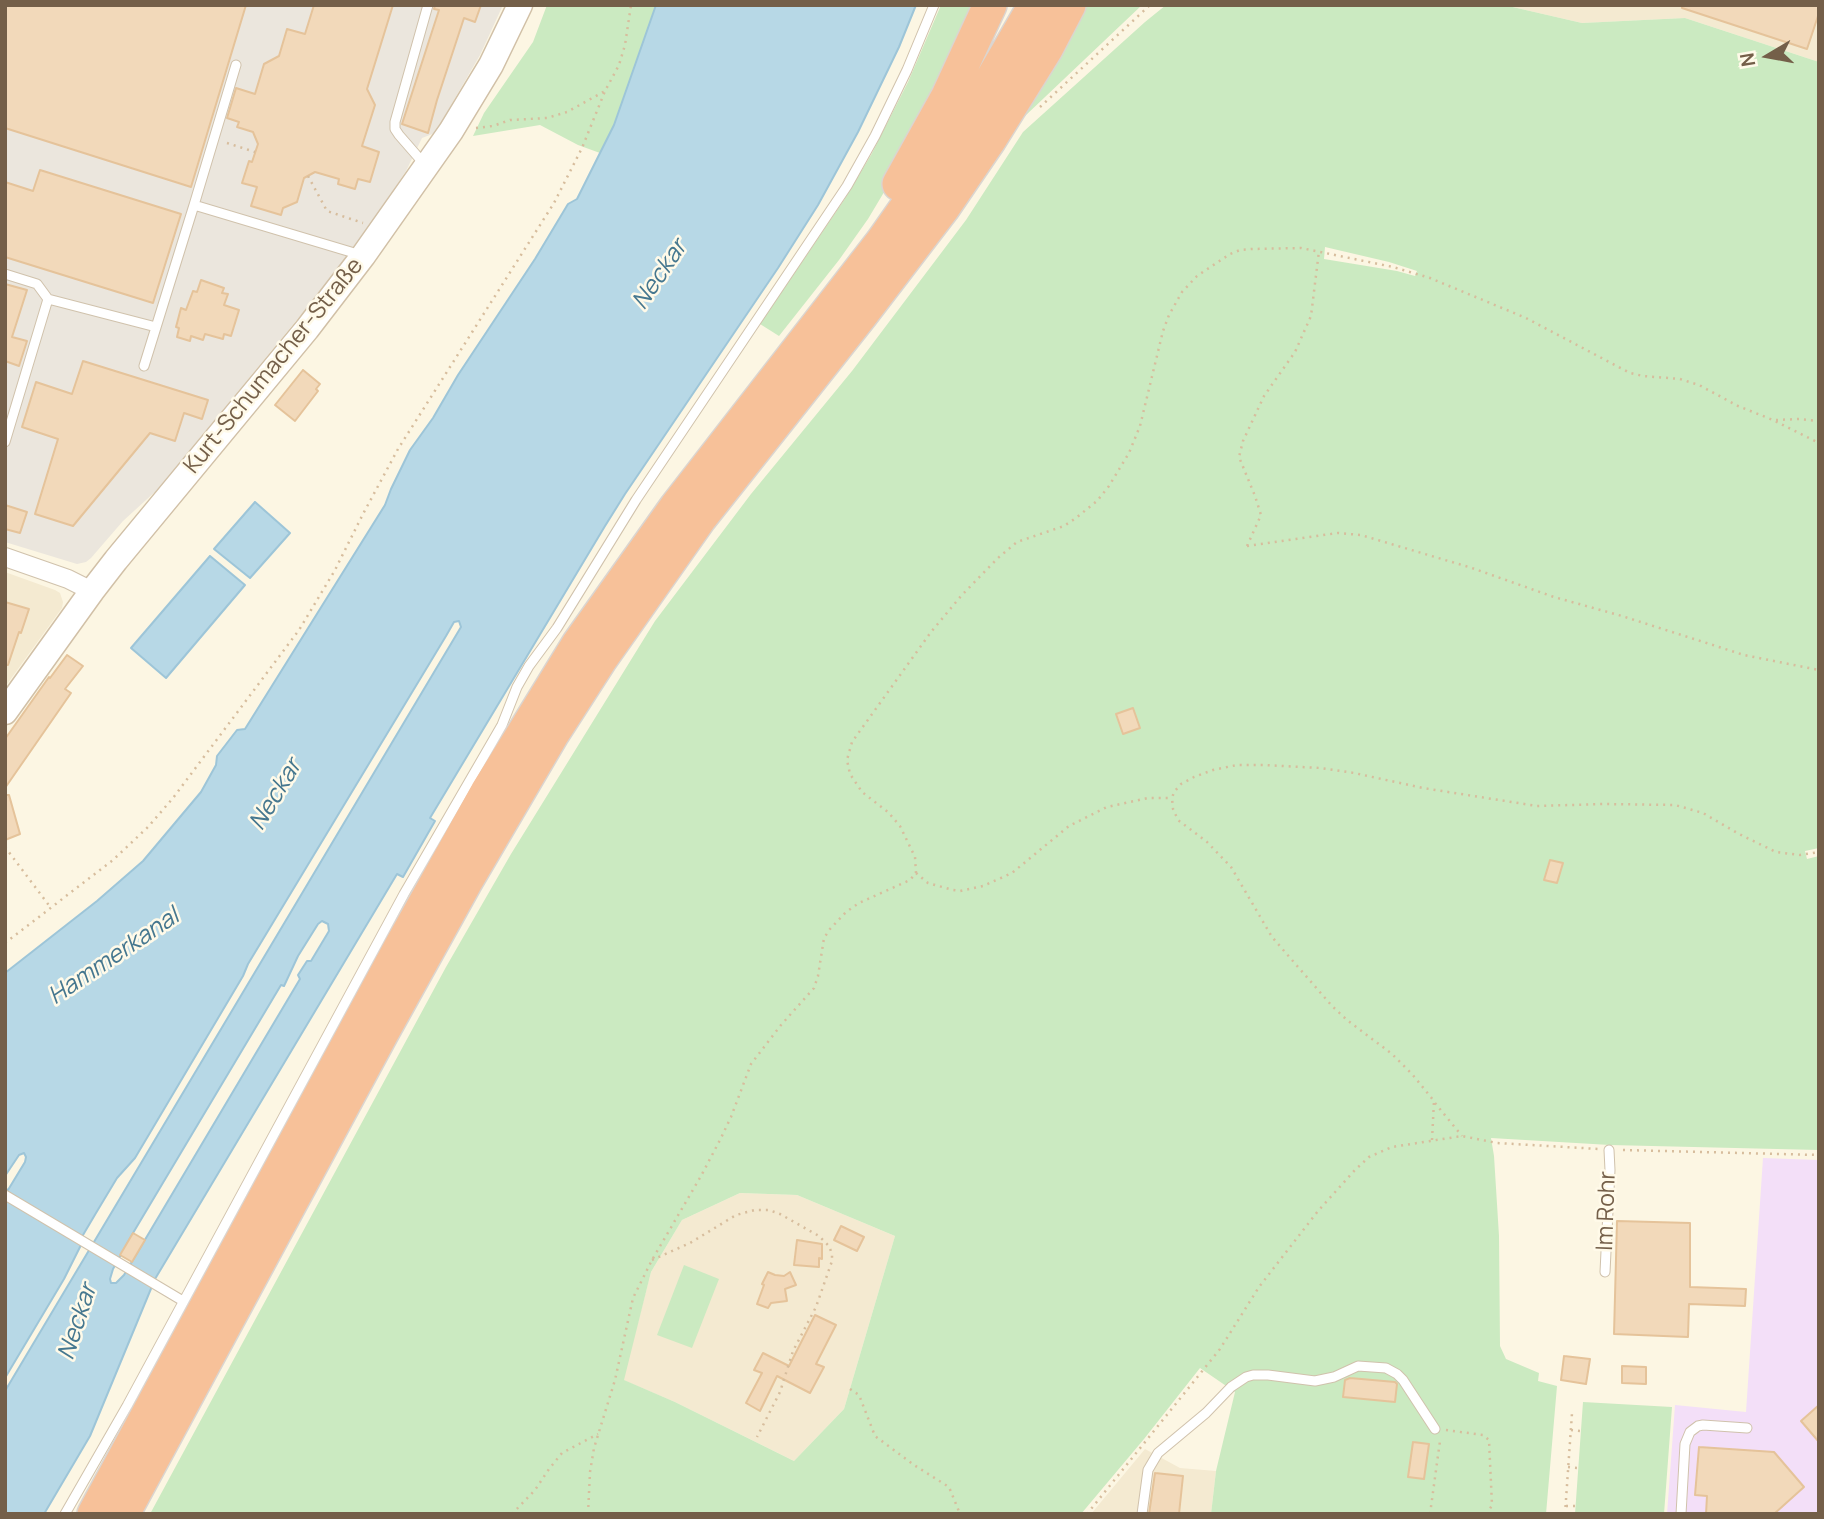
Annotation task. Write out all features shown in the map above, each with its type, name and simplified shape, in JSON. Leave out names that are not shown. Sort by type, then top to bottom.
[{"type":"highway","points":[[795,354],[908,169],[948,96],[990,5]]},
{"type":"highway","points":[[94,1514],[394,958],[487,792],[579,643],[676,507],[882,242],[981,98],[1035,5]]},
{"type":"highway","points":[[123,1514],[389,1021],[465,883],[553,733],[614,640],[700,518],[943,208],[990,139],[1069,5]]},
{"type":"street","name":"Kurt-Schumacher-Straße","points":[[5,712],[92,591],[307,329],[383,229],[451,131],[491,65],[520,5]]},
{"type":"street","points":[[5,557],[68,579],[92,591]]},
{"type":"lane","points":[[427,167],[399,135],[395,122],[428,5]]},
{"type":"lane","points":[[65,1514],[127,1406],[404,894],[502,725],[517,687],[529,666],[557,628],[655,470],[847,186],[907,70],[934,5]]},
{"type":"lane","points":[[144,366],[236,65]]},
{"type":"lane","points":[[194,205],[363,256]]},
{"type":"lane","points":[[5,274],[37,284],[48,299],[156,327]]},
{"type":"lane","points":[[5,443],[48,299]]},
{"type":"lane","name":"Im Rohr","points":[[1605,1272],[1609,1150]]},
{"type":"lane","points":[[5,1195],[183,1301]]},
{"type":"lane","points":[[1142,1514],[1148,1470],[1158,1452],[1206,1413],[1231,1387],[1253,1375],[1315,1381],[1335,1377],[1358,1366],[1386,1368],[1403,1380],[1435,1429]]},
{"type":"lane","points":[[1681,1514],[1685,1444],[1690,1432],[1703,1424],[1747,1428]]},
{"type":"path","points":[[5,943],[114,860],[148,827],[173,798],[299,630],[335,570],[398,449],[554,203],[619,65],[631,5]]},
{"type":"path","points":[[1037,111],[1150,5]]},
{"type":"path","points":[[451,131],[493,126],[510,120],[547,118],[605,91]]},
{"type":"path","points":[[214,139],[255,152]]},
{"type":"path","points":[[308,176],[327,211],[383,229]]},
{"type":"path","points":[[588,1514],[591,1462],[615,1380],[631,1305],[652,1260],[720,1140],[751,1064],[817,982],[827,933],[852,908],[878,893],[910,880],[916,873],[915,857],[900,827],[888,813],[862,792],[850,774],[847,756],[855,736],[931,632],[961,596],[1004,552],[1022,540],[1070,523],[1090,508],[1109,486],[1129,453],[1140,426],[1168,315],[1192,280],[1223,258],[1240,250],[1296,247],[1393,267],[1430,278],[1526,318],[1630,373],[1693,383],[1819,443]]},
{"type":"path","points":[[1319,251],[1311,316],[1295,352],[1264,396],[1242,441],[1239,457],[1261,514],[1247,545],[1339,533],[1360,535],[1472,568],[1535,591],[1732,652],[1819,670]]},
{"type":"path","points":[[1773,420],[1819,421]]},
{"type":"path","points":[[1462,1136],[1412,1074],[1392,1054],[1332,1006],[1276,942],[1231,867],[1211,846],[1178,820],[1172,809],[1172,798],[1181,784],[1194,776],[1237,765],[1307,767],[1537,806],[1681,806],[1703,813],[1776,852],[1800,855],[1819,852]]},
{"type":"path","points":[[916,873],[928,883],[953,890],[983,886],[1012,873],[1069,826],[1107,807],[1147,798],[1172,798]]},
{"type":"path","points":[[5,847],[51,908]]},
{"type":"path","points":[[1432,1140],[1434,1101]]},
{"type":"path","points":[[1087,1514],[1193,1385],[1228,1338],[1259,1287],[1318,1211],[1364,1161],[1380,1152],[1400,1145],[1462,1136],[1497,1143],[1609,1150],[1819,1155]]},
{"type":"path","points":[[652,1260],[690,1243],[736,1215],[755,1210],[769,1210],[780,1214],[819,1236],[829,1246],[832,1261],[816,1307],[793,1351],[780,1392],[757,1437]]},
{"type":"path","points":[[850,1389],[859,1395],[875,1436],[949,1487],[960,1514]]},
{"type":"path","points":[[1565,1514],[1572,1413]]},
{"type":"path","points":[[1430,1514],[1440,1441],[1435,1429],[1483,1435],[1489,1440],[1492,1505],[1487,1514]]},
{"type":"path","points":[[1571,1430],[1580,1431]]},
{"type":"path","points":[[512,1514],[535,1490],[562,1453],[598,1434]]},
{"type":"path","points":[[1568,1467],[1578,1468]]},
{"type":"path","points":[[1566,1506],[1576,1506]]},
{"type":"shaded area","points":[[5,5],[503,5],[480,55],[435,133],[422,138],[406,171],[328,282],[157,490],[123,521],[91,558],[77,564],[5,542]]},
{"type":"shaded area","points":[[1504,5],[1819,5],[1819,62],[1685,18],[1582,23]]},
{"type":"shaded area","points":[[5,572],[55,590],[60,593],[63,602],[62,608],[5,687]]},
{"type":"shaded area","points":[[1763,1158],[1819,1160],[1819,1514],[1667,1514],[1675,1405],[1746,1412]]},
{"type":"shaded area","points":[[740,1193],[797,1195],[895,1236],[844,1409],[794,1461],[675,1402],[623,1380],[651,1272],[682,1220]]},
{"type":"shaded area","points":[[1145,1449],[1180,1468],[1216,1471],[1211,1514],[1091,1514]]},
{"type":"green space","points":[[547,5],[656,5],[614,125],[600,153],[540,125],[473,136],[484,113],[533,42]]},
{"type":"green space","points":[[941,5],[979,5],[905,157],[868,219],[779,336],[760,324],[844,200],[871,155],[908,82]]},
{"type":"green space","points":[[1084,5],[1142,5],[1025,116],[1020,114]]},
{"type":"green space","points":[[1166,5],[1504,5],[1582,23],[1685,18],[1819,62],[1819,848],[1805,851],[1807,859],[1819,856],[1819,1150],[1610,1145],[1491,1138],[1499,1236],[1500,1346],[1506,1359],[1539,1373],[1538,1381],[1557,1386],[1546,1514],[1211,1514],[1216,1471],[1235,1392],[1200,1368],[1081,1514],[150,1514],[446,967],[511,854],[655,621],[751,494],[852,371],[966,220],[1023,132]],"holes":[[[1325,247],[1389,262],[1417,271],[1415,276],[1324,259]],[[740,1193],[797,1195],[895,1236],[844,1409],[794,1461],[624,1380],[651,1272],[682,1220]]]},
{"type":"green space","points":[[684,1265],[719,1279],[692,1348],[657,1335]]},
{"type":"green space","points":[[1583,1402],[1672,1407],[1664,1514],[1575,1514]]},
{"type":"water","points":[[656,5],[916,5],[858,132],[818,205],[605,526],[430,818],[435,821],[403,877],[397,874],[155,1279],[90,1436],[44,1514],[5,1514],[5,1391],[461,627],[459,621],[454,622],[248,964],[135,1158],[117,1178],[96,1213],[64,1279],[5,1378],[5,1189],[8,1190],[26,1157],[24,1153],[19,1155],[5,1176],[5,973],[143,861],[201,792],[216,765],[217,756],[237,730],[245,729],[385,505],[410,450],[568,204],[577,199],[614,125]],"holes":[[[322,921],[328,924],[329,931],[311,961],[307,961],[298,975],[300,979],[124,1275],[116,1283],[111,1283],[113,1269],[133,1233],[281,985],[284,986],[298,956],[318,924]]]},
{"type":"water","points":[[255,502],[290,533],[250,578],[214,549]]},
{"type":"water","points":[[210,556],[245,585],[166,678],[131,648]]},
{"type":"building","points":[[5,5],[246,5],[191,187],[5,128]]},
{"type":"building","points":[[314,5],[393,5],[367,89],[375,105],[362,146],[379,152],[370,182],[358,179],[355,189],[338,184],[339,179],[315,172],[304,178],[297,202],[283,208],[281,215],[251,206],[257,187],[242,183],[258,144],[253,132],[237,127],[239,122],[227,118],[236,88],[255,94],[264,64],[279,56],[287,29],[305,34]]},
{"type":"building","points":[[435,5],[481,5],[475,22],[464,18],[428,133],[402,124],[439,10],[434,9]]},
{"type":"building","points":[[1682,5],[1819,5],[1819,13],[1807,49],[1682,8]]},
{"type":"building","points":[[40,170],[181,214],[153,303],[5,257],[5,182],[33,191]]},
{"type":"building","points":[[201,280],[224,288],[222,293],[228,294],[224,305],[239,310],[231,336],[224,334],[223,339],[205,334],[203,340],[191,336],[190,341],[177,337],[179,328],[176,327],[181,308],[186,310],[193,291],[197,292]]},
{"type":"building","points":[[5,284],[27,290],[12,337],[27,341],[19,366],[5,361]]},
{"type":"building","points":[[83,361],[208,400],[202,419],[184,413],[175,441],[150,433],[73,526],[35,514],[58,439],[22,427],[36,382],[72,394]]},
{"type":"building","points":[[303,370],[320,384],[316,389],[318,391],[295,421],[275,405]]},
{"type":"building","points":[[5,505],[27,512],[20,533],[5,529]]},
{"type":"building","points":[[5,602],[29,609],[8,665],[5,665]]},
{"type":"building","points":[[67,655],[83,666],[65,689],[71,693],[5,788],[5,739]]},
{"type":"building","points":[[1133,708],[1140,728],[1123,734],[1116,714]]},
{"type":"building","points":[[5,795],[9,795],[20,834],[5,840]]},
{"type":"building","points":[[1550,860],[1563,863],[1557,883],[1544,880]]},
{"type":"building","points":[[1617,1221],[1690,1223],[1690,1287],[1746,1289],[1745,1306],[1689,1304],[1688,1337],[1614,1334]]},
{"type":"building","points":[[841,1226],[864,1237],[857,1251],[834,1240]]},
{"type":"building","points":[[133,1233],[145,1240],[132,1262],[120,1255]]},
{"type":"building","points":[[797,1240],[822,1244],[819,1267],[794,1265]]},
{"type":"building","points":[[768,1272],[784,1276],[790,1272],[796,1285],[785,1289],[787,1301],[771,1303],[768,1308],[757,1304]]},
{"type":"building","points":[[815,1315],[836,1325],[816,1364],[824,1367],[810,1393],[777,1376],[760,1411],[746,1403],[762,1373],[754,1370],[763,1353],[789,1366]]},
{"type":"building","points":[[1564,1356],[1590,1359],[1586,1384],[1561,1380]]},
{"type":"building","points":[[1622,1366],[1646,1367],[1646,1384],[1622,1383]]},
{"type":"building","points":[[1350,1378],[1395,1382],[1395,1402],[1343,1397],[1345,1380]]},
{"type":"building","points":[[1819,1405],[1819,1442],[1801,1421]]},
{"type":"building","points":[[1413,1442],[1429,1444],[1424,1479],[1408,1477]]},
{"type":"building","points":[[1699,1447],[1774,1452],[1804,1487],[1774,1514],[1706,1514],[1707,1496],[1695,1495]]},
{"type":"building","points":[[1155,1473],[1183,1476],[1179,1514],[1149,1514]]},
{"type":"water label","name":"Neckar","points":[[660,275]]},
{"type":"water label","name":"Neckar","points":[[276,795]]},
{"type":"water label","name":"Hammerkanal","points":[[114,957]]},
{"type":"water label","name":"Neckar","points":[[78,1322]]}]
